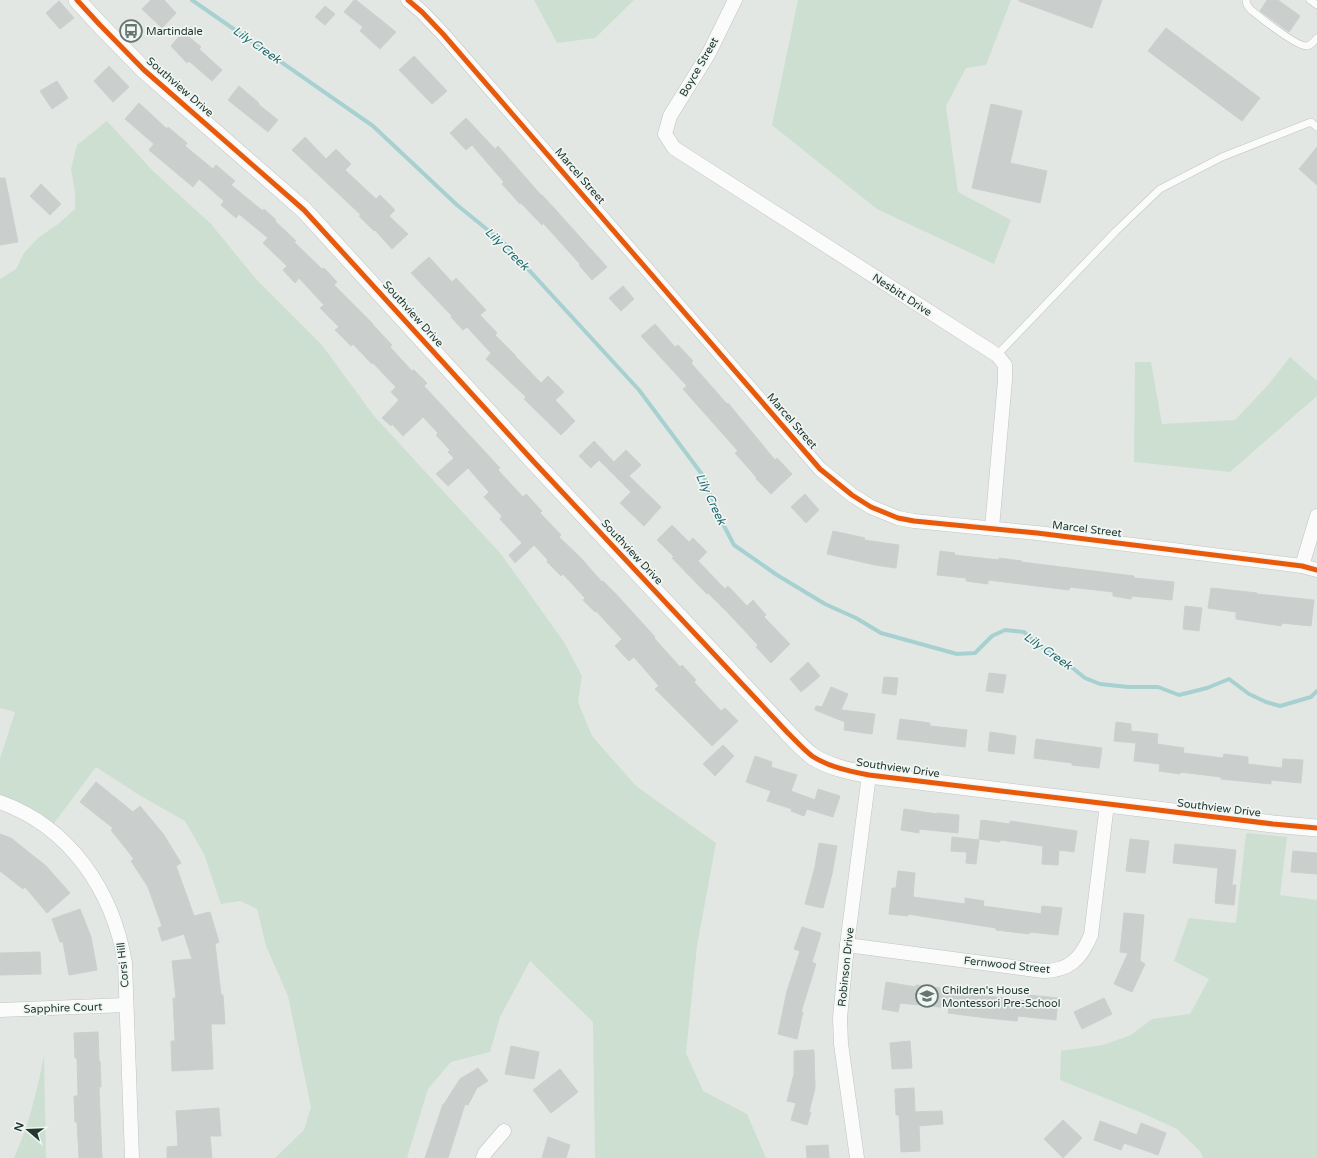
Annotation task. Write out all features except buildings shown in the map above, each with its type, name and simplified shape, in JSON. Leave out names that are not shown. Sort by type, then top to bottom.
[{"type":"street","name":"Southview Drive","points":[[77,0],[144,70],[304,210],[534,462],[812,756],[847,771],[869,775],[1317,828]]},
{"type":"street","name":"Marcel Street","points":[[408,0],[443,34],[815,462],[837,484],[871,507],[898,518],[914,522],[992,528],[1302,566],[1317,570]]},
{"type":"street","name":"Boyce Street","points":[[665,134],[670,116],[709,53],[735,0]]},
{"type":"street","name":"Nesbitt Drive","points":[[665,134],[674,148],[997,355]]},
{"type":"street","points":[[992,528],[1005,380],[1005,365],[997,355]]},
{"type":"street","points":[[1302,566],[1317,516]]},
{"type":"street","name":"Robinson Drive","points":[[857,1158],[841,1044],[841,1011],[847,945],[869,775]]},
{"type":"street","name":"Corsi Hill","points":[[0,802],[27,813],[64,840],[88,869],[107,902],[114,919],[119,934],[125,963],[132,1158]]},
{"type":"street","name":"Fernwood Street","points":[[847,945],[1043,971],[1060,969],[1070,965],[1080,957],[1091,935],[1107,804]]},
{"type":"street","name":"Sapphire Court","points":[[0,1010],[126,1005]]},
{"type":"street","points":[[483,1158],[504,1131]]},
{"type":"lane","points":[[1246,0],[1247,5],[1251,10],[1297,43],[1307,46],[1312,44],[1317,38]]},
{"type":"lane","points":[[1310,0],[1317,5]]},
{"type":"lane","points":[[997,355],[1115,232],[1160,189],[1222,157],[1311,122],[1317,127]]},
{"type":"green space","points":[[534,0],[634,0],[595,38],[557,43]]},
{"type":"green space","points":[[798,0],[1011,0],[986,65],[966,68],[946,106],[958,192],[1011,220],[994,264],[877,209],[772,125]]},
{"type":"green space","points":[[107,121],[153,171],[211,224],[256,279],[322,345],[374,416],[501,554],[564,642],[582,676],[578,702],[592,736],[636,786],[716,843],[697,946],[686,1053],[703,1091],[747,1114],[766,1158],[595,1158],[593,1022],[530,961],[500,1017],[490,1052],[451,1062],[428,1089],[407,1158],[275,1158],[304,1130],[311,1107],[288,996],[266,946],[257,909],[240,901],[221,904],[204,854],[185,821],[139,795],[96,767],[49,830],[0,803],[0,759],[15,712],[0,708],[0,279],[16,269],[24,253],[38,238],[58,224],[75,209],[75,192],[71,169],[77,145]]},
{"type":"green space","points":[[1290,357],[1317,381],[1317,396],[1230,472],[1134,462],[1135,362],[1151,362],[1162,424],[1235,420],[1268,385]]},
{"type":"green space","points":[[1246,833],[1287,837],[1280,895],[1317,900],[1317,1158],[1203,1158],[1200,1151],[1177,1129],[1140,1112],[1060,1080],[1061,1051],[1103,1045],[1131,1035],[1152,1019],[1190,1014],[1209,979],[1174,961],[1189,918],[1236,923]]},
{"type":"green space","points":[[44,1056],[46,1158],[14,1158],[32,1108]]},
{"type":"waterway","name":"Lily Creek","points":[[192,0],[373,126],[457,205],[505,244],[639,390],[704,477],[714,507],[734,545],[777,575],[825,604],[856,618],[881,633],[957,654],[975,653],[992,636],[1005,630],[1024,632],[1037,644],[1054,653],[1085,678],[1100,684],[1128,687],[1158,687],[1179,695],[1207,688],[1229,679],[1249,694],[1266,702],[1280,706],[1311,697],[1317,691]]},
{"type":"cycle path","points":[[77,0],[144,70],[304,210],[534,462],[787,732],[812,756],[832,766],[869,775],[1317,828]]},
{"type":"cycle path","points":[[408,0],[443,34],[820,469],[852,495],[871,507],[898,518],[914,521],[1037,533],[1302,566],[1317,570]]},
{"type":"place","name":"Martindale","points":[[131,31]]},
{"type":"place","name":"Children's House Montessori Pre-School","points":[[927,996]]}]
